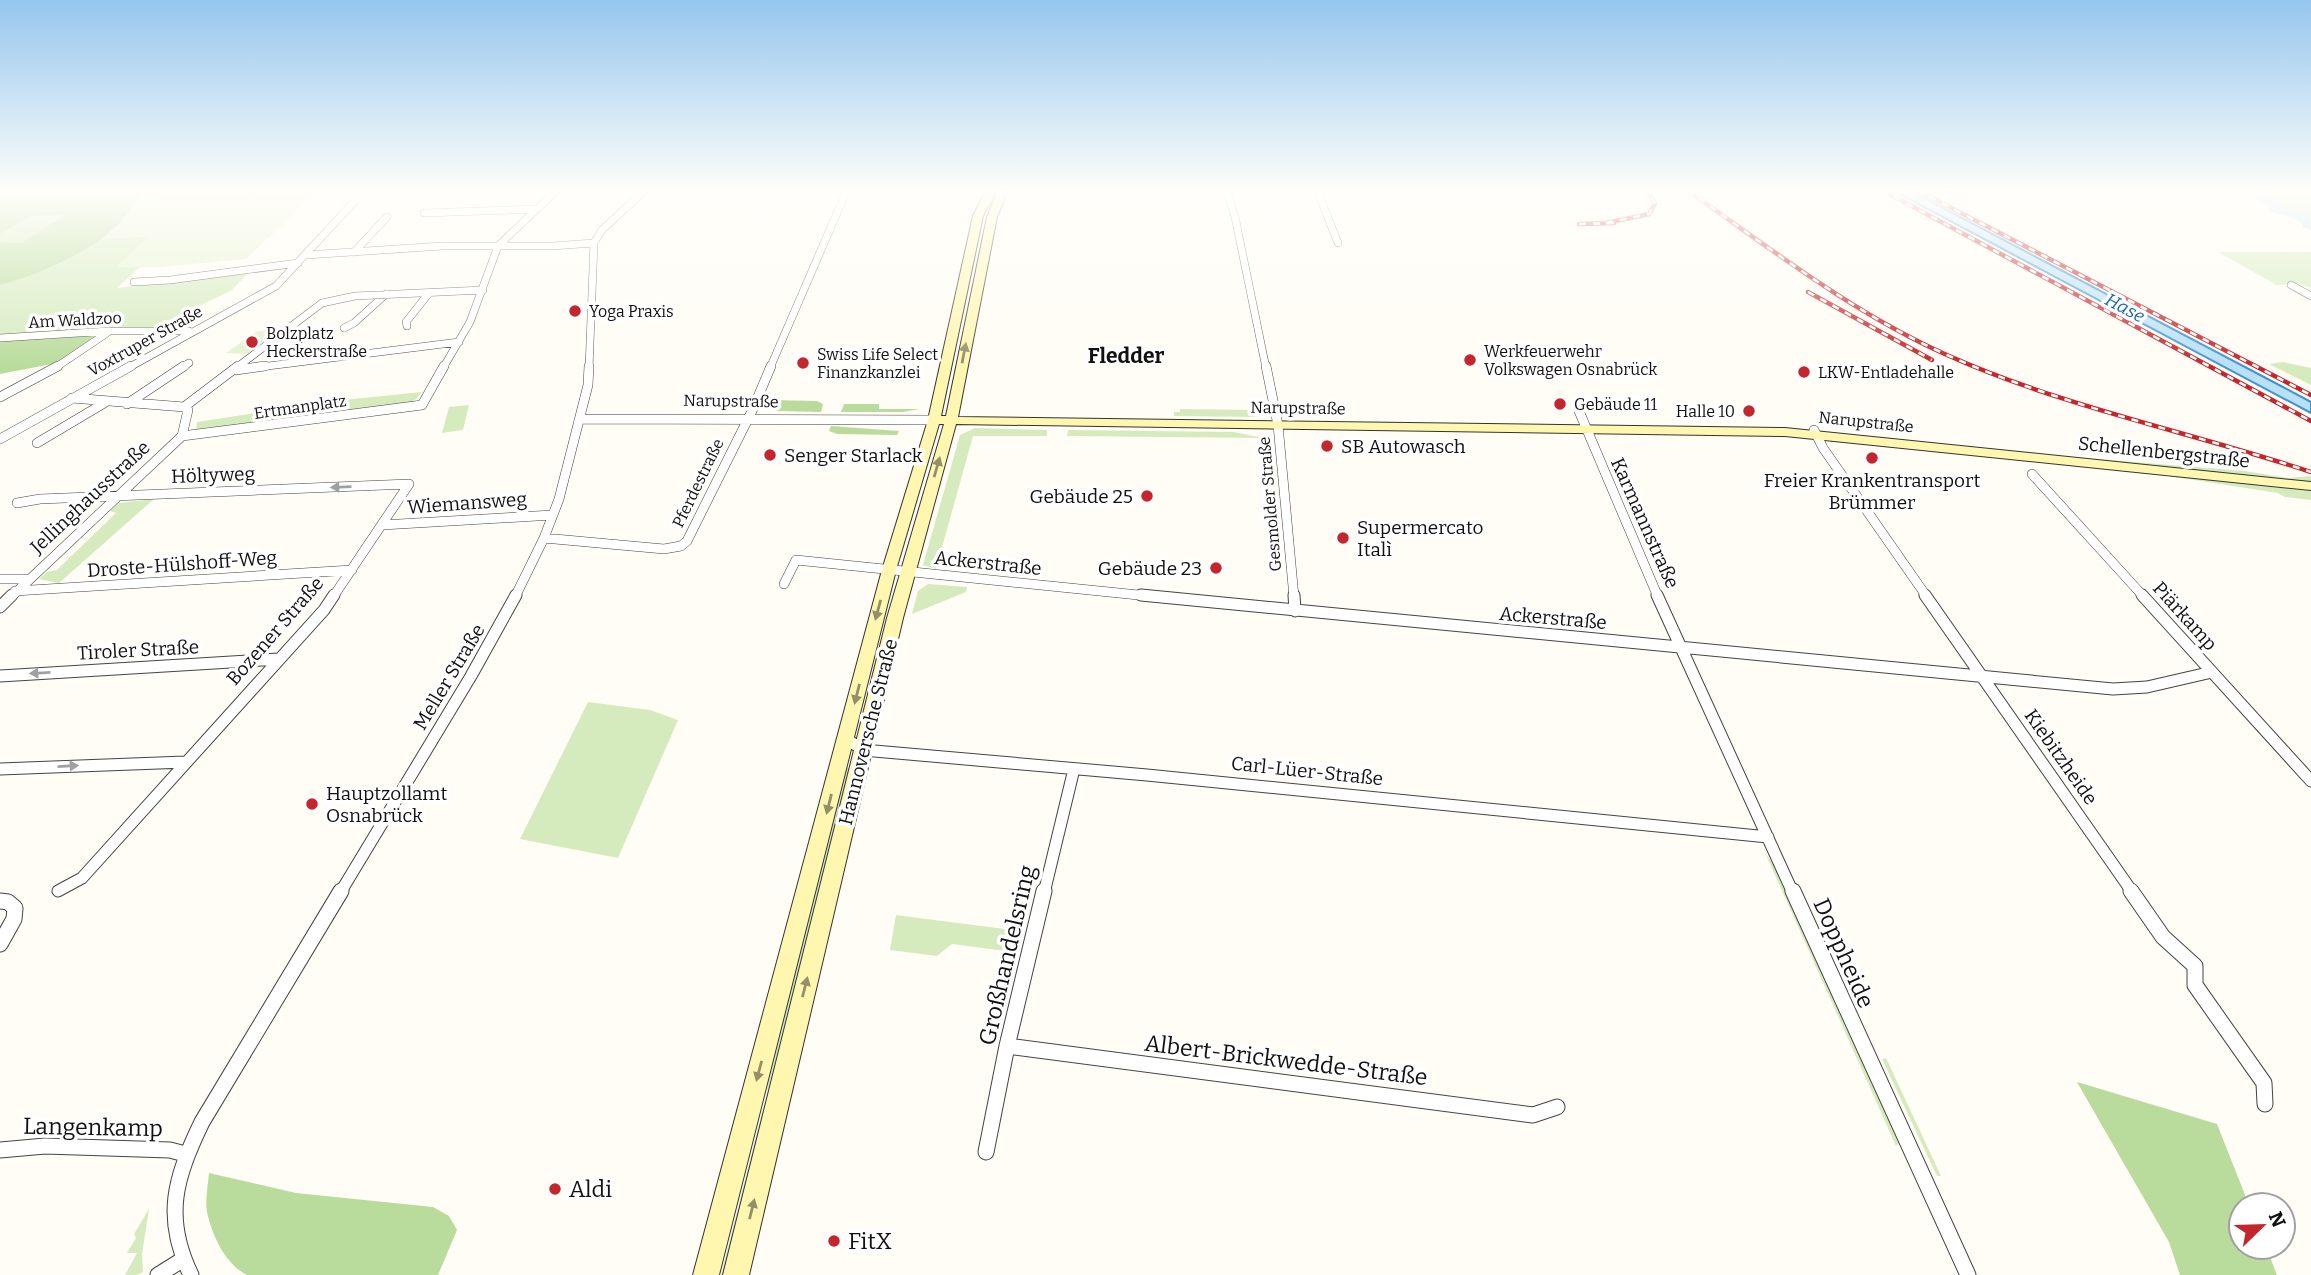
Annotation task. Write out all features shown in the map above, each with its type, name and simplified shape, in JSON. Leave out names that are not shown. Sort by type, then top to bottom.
[{"type":"main road","name":"Hannoversche Straße","points":[[736,1275],[854,744],[889,570],[934,420],[971,250]]},
{"type":"main road","name":"Hannoversche Straße","points":[[706,1275],[854,744],[951,420],[985,250]]},
{"type":"main road","name":"Narupstraße","points":[[934,420],[1815,432],[2014,454]]},
{"type":"main road","name":"Schellenbergstraße","points":[[2014,454],[2311,486]]},
{"type":"street","name":"Voxtruper Straße","points":[[0,439],[268,292],[311,250]]},
{"type":"street","points":[[306,255],[391,250]]},
{"type":"street","points":[[236,370],[459,342],[483,290],[497,250]]},
{"type":"street","name":"Meller Straße","points":[[186,1268],[172,1222],[175,1192],[185,1154],[488,646],[554,514],[588,385],[594,250]]},
{"type":"street","name":"Pferdestraße","points":[[544,538],[664,549],[681,546],[687,541],[771,370],[822,250]]},
{"type":"street","name":"Gesmolder Straße","points":[[1242,250],[1278,425],[1295,611]]},
{"type":"street","points":[[134,282],[170,280],[299,262]]},
{"type":"street","points":[[2291,285],[2311,296]]},
{"type":"street","points":[[72,398],[184,407],[197,400],[322,303],[386,294],[483,290]]},
{"type":"street","points":[[407,326],[406,321],[429,293]]},
{"type":"street","points":[[344,328],[354,323],[386,294]]},
{"type":"street","points":[[0,397],[45,375],[109,331]]},
{"type":"street","name":"Am Waldzoo","points":[[0,338],[109,331],[193,331]]},
{"type":"street","name":"Ertmanplatz","points":[[182,436],[422,405],[459,342]]},
{"type":"street","points":[[127,404],[189,363]]},
{"type":"street","points":[[37,443],[106,402]]},
{"type":"street","points":[[182,436],[188,410],[184,407]]},
{"type":"street","name":"Karmannstraße","points":[[1578,411],[1682,648]]},
{"type":"street","name":"Narupstraße","points":[[581,419],[934,420]]},
{"type":"street","name":"Kiebitzheide","points":[[1815,432],[1823,448],[2163,937],[2195,966],[2195,985],[2264,1083],[2265,1104]]},
{"type":"street","name":"Jellinghausstraße","points":[[0,607],[182,436]]},
{"type":"street","name":"Piärkamp","points":[[2032,474],[2311,781]]},
{"type":"street","name":"Höltyweg","points":[[18,503],[40,499],[409,484]]},
{"type":"street","name":"Bozener Straße","points":[[58,891],[82,878],[324,610],[409,484]]},
{"type":"street","name":"Wiemansweg","points":[[382,526],[554,514]]},
{"type":"street","points":[[784,584],[796,560],[889,570]]},
{"type":"street","name":"Droste-Hülshoff-Weg","points":[[15,591],[352,570]]},
{"type":"street","name":"Ackerstraße","points":[[889,570],[2130,690],[2212,672]]},
{"type":"street","points":[[0,579],[27,579]]},
{"type":"street","name":"Doppheide","points":[[1682,648],[1968,1275]]},
{"type":"street","name":"Tiroler Straße","points":[[0,676],[279,659]]},
{"type":"street","name":"Carl-Lüer-Straße","points":[[854,744],[1074,769],[1768,837]]},
{"type":"street","points":[[0,769],[185,762]]},
{"type":"street","name":"Großhandelsring","points":[[986,1152],[1007,1046],[1074,769]]},
{"type":"street","points":[[0,901],[8,902],[15,908],[14,919],[0,944]]},
{"type":"street","name":"Albert-Brickwedde-Straße","points":[[1007,1046],[1533,1115],[1557,1107]]},
{"type":"street","name":"Langenkamp","points":[[0,1150],[45,1146],[170,1150],[185,1154]]},
{"type":"street","points":[[158,1275],[186,1268]]},
{"type":"green space","points":[[0,250],[84,250],[46,269],[0,285]]},
{"type":"green space","points":[[83,250],[136,250],[117,266],[140,267],[117,288],[250,271],[232,290],[154,328],[0,336],[0,285],[59,263]]},
{"type":"green space","points":[[135,250],[256,250],[246,259],[161,267],[116,267]]},
{"type":"green space","points":[[2218,252],[2311,252],[2311,288],[2298,284],[2277,285]]},
{"type":"green space","name":"Bolzplatz Heckerstraße","points":[[257,331],[277,331],[247,354],[226,353]]},
{"type":"green space","points":[[104,332],[57,363],[0,374],[0,338]]},
{"type":"green space","points":[[2283,362],[2311,368],[2311,385],[2269,364]]},
{"type":"green space","points":[[422,392],[413,402],[196,430],[197,422],[343,400]]},
{"type":"green space","points":[[769,400],[817,401],[823,404],[821,412],[776,411],[767,406]]},
{"type":"green space","points":[[844,404],[879,404],[879,409],[920,409],[903,412],[841,412]]},
{"type":"green space","points":[[469,405],[463,430],[442,433],[449,407]]},
{"type":"green space","points":[[1180,409],[1258,410],[1255,417],[1174,416],[1174,412],[1180,412]]},
{"type":"green space","points":[[831,426],[899,431],[897,435],[837,434],[829,431]]},
{"type":"green space","points":[[975,428],[1047,430],[1047,436],[973,436],[936,569],[923,565],[960,435]]},
{"type":"green space","points":[[1068,430],[1233,432],[1264,438],[1067,436]]},
{"type":"green space","points":[[2098,459],[2245,471],[2288,478],[2311,476],[2311,481],[2278,480]]},
{"type":"green space","points":[[2156,474],[2311,491],[2311,500],[2285,497],[2278,493]]},
{"type":"green space","points":[[154,499],[59,583],[39,579],[47,572],[57,570],[116,513],[110,511],[119,503]]},
{"type":"green space","points":[[928,584],[967,587],[966,592],[912,614],[918,591]]},
{"type":"green space","points":[[588,702],[650,710],[678,720],[618,858],[520,839]]},
{"type":"green space","points":[[843,768],[853,768],[726,1275],[721,1275],[767,1093],[771,1047]]},
{"type":"green space","points":[[1766,855],[1773,863],[1899,1143],[1896,1146]]},
{"type":"green space","points":[[896,915],[1019,931],[1013,952],[952,944],[937,956],[890,950]]},
{"type":"green space","points":[[1886,1058],[1941,1176],[1937,1176],[1882,1059]]},
{"type":"green space","points":[[2077,1082],[2217,1124],[2243,1191],[2227,1191],[2227,1261],[2272,1261],[2277,1275],[2180,1275],[2169,1242]]},
{"type":"green space","points":[[209,1173],[296,1193],[433,1207],[449,1216],[457,1230],[438,1275],[247,1275],[232,1264],[212,1230],[206,1207]]},
{"type":"green space","points":[[149,1209],[142,1254],[143,1272],[125,1275],[137,1253],[127,1253],[136,1238],[134,1234]]},
{"type":"water","name":"Hase","points":[[2004,250],[2022,250],[2281,386],[2311,402],[2311,413]]},
{"type":"railway","points":[[1770,250],[1879,320],[1947,355],[2036,390],[2311,472]]},
{"type":"railway","points":[[1992,250],[2311,421]]},
{"type":"railway","points":[[2031,250],[2311,395]]},
{"type":"railway","points":[[1808,292],[1932,360]]},
{"type":"place","name":"Yoga Praxis","points":[[575,311]]},
{"type":"place","name":"Bolzplatz Heckerstraße","points":[[252,342]]},
{"type":"place","name":"Werkfeuerwehr Volkswagen Osnabrück","points":[[1470,360]]},
{"type":"place","name":"Swiss Life Select Finanzkanzlei","points":[[803,363]]},
{"type":"place","name":"LKW-Entladehalle","points":[[1804,372]]},
{"type":"place","name":"Gebäude 11","points":[[1560,404]]},
{"type":"place","name":"Halle 10","points":[[1749,411]]},
{"type":"place","name":"SB Autowasch","points":[[1327,446]]},
{"type":"place","name":"Senger Starlack","points":[[770,455]]},
{"type":"place","name":"Freier Krankentransport Brümmer","points":[[1872,458]]},
{"type":"place","name":"Gebäude 25","points":[[1147,496]]},
{"type":"place","name":"Supermercato Italì","points":[[1343,538]]},
{"type":"place","name":"Gebäude 23","points":[[1216,568]]},
{"type":"place","name":"Hauptzollamt Osnabrück","points":[[312,804]]},
{"type":"place","name":"Aldi","points":[[555,1189]]},
{"type":"place","name":"FitX","points":[[834,1241]]},
{"type":"district","name":"Fledder","points":[[1126,356]]}]
